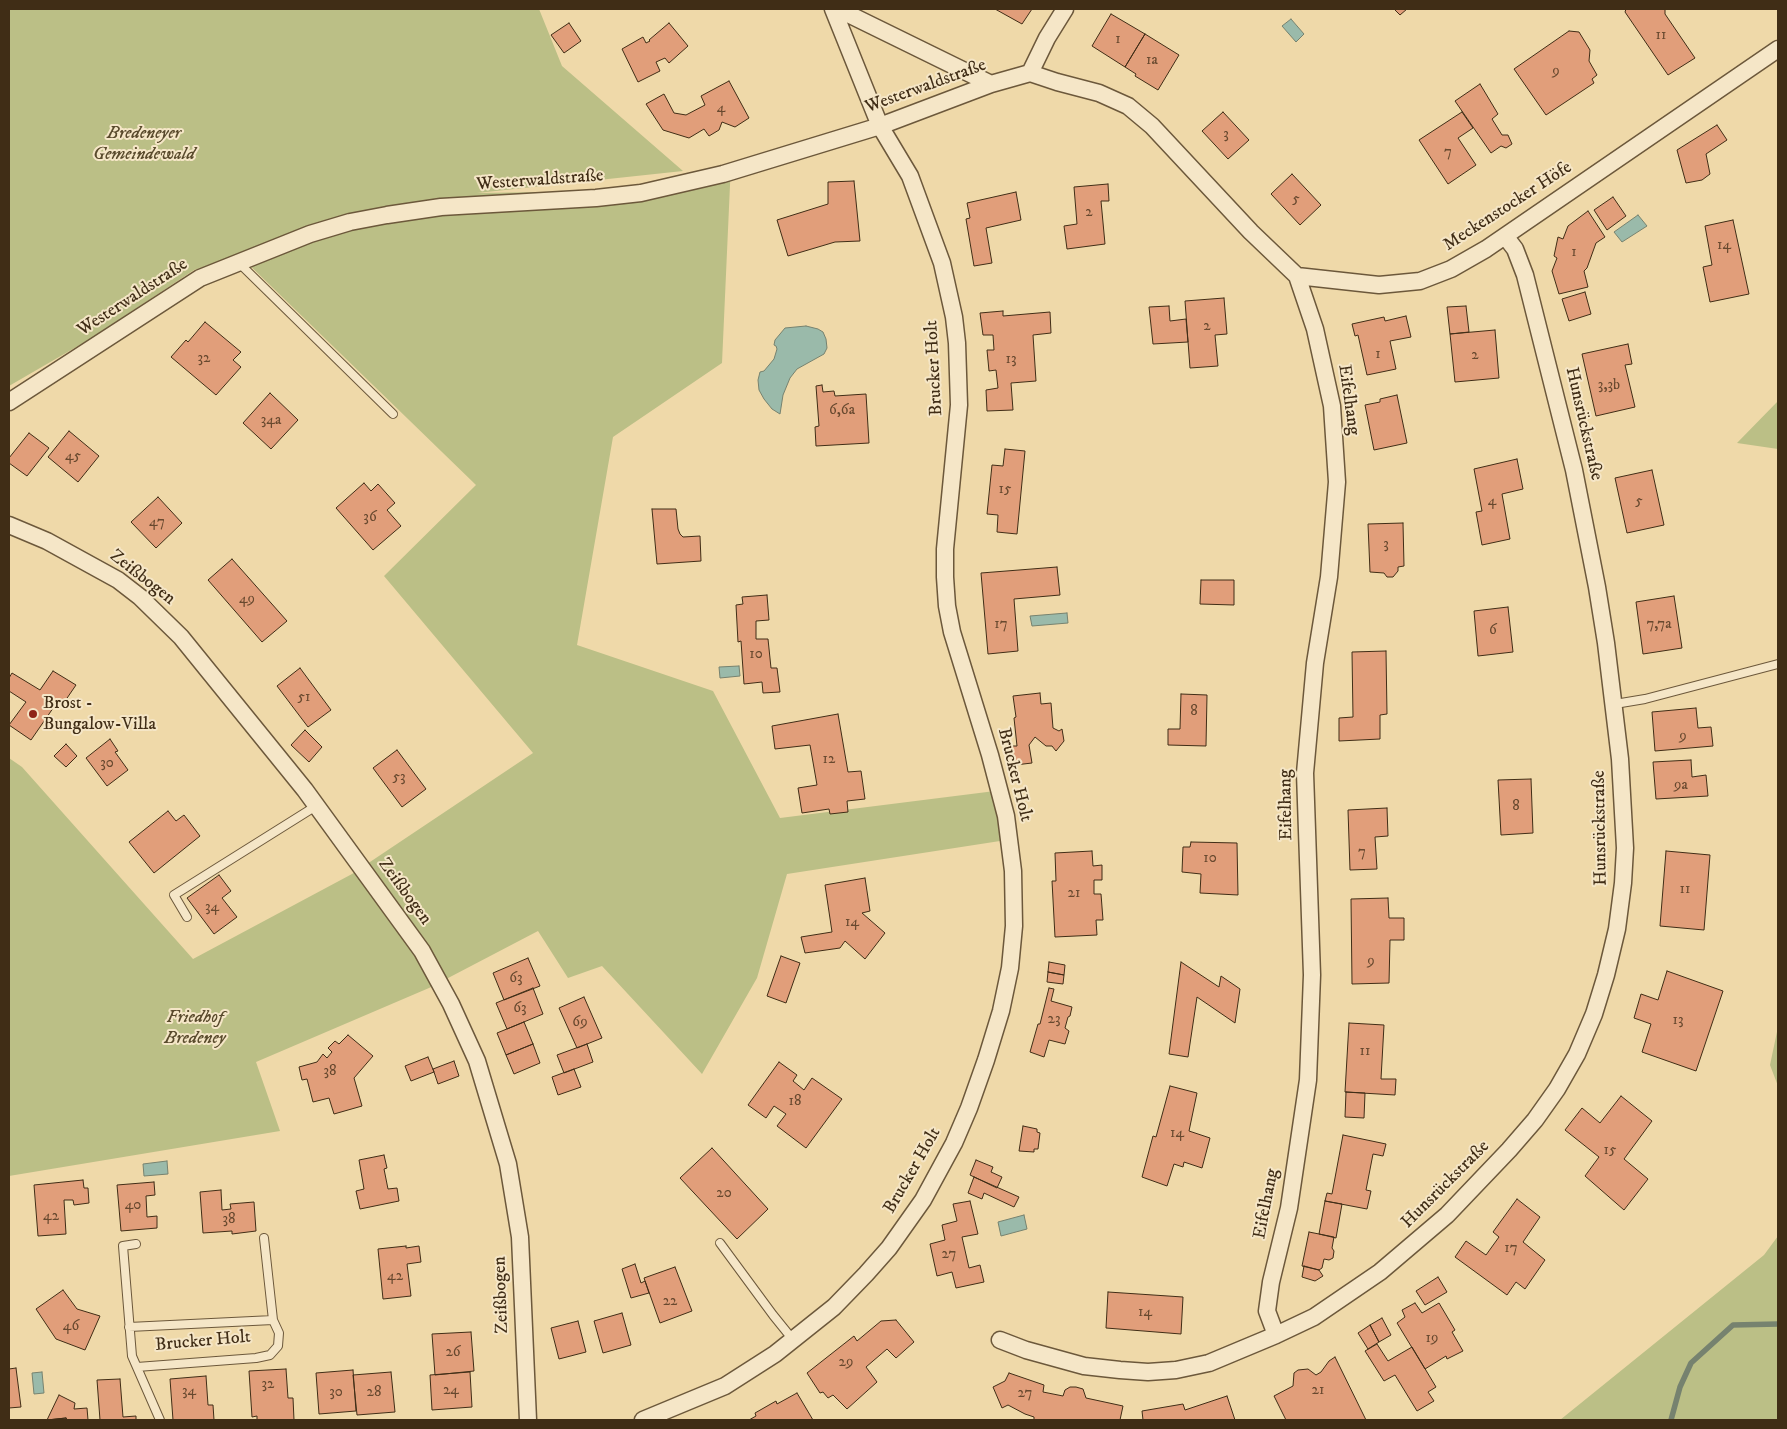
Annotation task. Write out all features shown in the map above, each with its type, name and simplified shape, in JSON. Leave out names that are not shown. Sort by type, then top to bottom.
[{"type":"street","name":"Brucker Holt","points":[[644,1420],[726,1386],[794,1340],[834,1306],[889,1248],[924,1200],[969,1108],[1001,1011],[1010,968],[1014,926],[1014,871],[1006,816],[990,755],[952,632],[947,606],[945,549],[959,405],[958,358],[954,317],[942,263],[910,176],[880,126],[833,9]]},
{"type":"street","points":[[838,9],[990,84]]},
{"type":"street","points":[[1065,9],[1047,38],[1030,73],[1099,93],[1128,106],[1152,126],[1251,232],[1297,276]]},
{"type":"street","name":"Meckenstocker Höfe","points":[[1297,276],[1379,285],[1420,281],[1451,269],[1505,236],[1778,49]]},
{"type":"street","name":"Westerwaldstraße","points":[[9,402],[200,278],[310,234],[368,218],[441,207],[596,198],[640,193],[723,174],[880,126],[990,84],[1030,73]]},
{"type":"street","name":"Hunsrückstraße","points":[[1000,1340],[1026,1350],[1084,1366],[1148,1372],[1176,1370],[1209,1363],[1314,1317],[1380,1272],[1447,1215],[1535,1120],[1557,1089],[1577,1054],[1594,1014],[1617,930],[1623,883],[1624,816],[1614,704],[1597,587],[1574,470],[1525,275],[1515,249],[1505,236]]},
{"type":"street","name":"Eifelhang","points":[[1276,1335],[1267,1311],[1270,1282],[1289,1208],[1308,1080],[1312,975],[1305,772],[1315,663],[1329,577],[1337,482],[1332,406],[1316,329],[1297,276]]},
{"type":"street","name":"Zeißbogen","points":[[9,525],[47,541],[118,580],[152,608],[182,637],[316,806],[422,951],[451,1004],[477,1062],[508,1164],[520,1237],[528,1420]]},
{"type":"lane","points":[[239,262],[393,414]]},
{"type":"lane","points":[[1614,704],[1645,699],[1778,664]]},
{"type":"lane","points":[[187,917],[174,895],[316,806]]},
{"type":"lane","name":"Brucker Holt","points":[[137,1367],[256,1358],[270,1355],[278,1346],[279,1333],[273,1320],[264,1238]]},
{"type":"lane","points":[[720,1243],[773,1315],[794,1340]]},
{"type":"lane","name":"Brucker Holt","points":[[136,1244],[123,1246],[132,1356],[160,1420]]},
{"type":"lane","points":[[129,1327],[273,1320]]},
{"type":"green space","points":[[9,9],[539,9],[562,66],[683,171],[477,193],[611,191],[731,163],[722,363],[613,437],[577,645],[713,691],[780,818],[1003,790],[1006,816],[1000,841],[787,874],[757,978],[702,1074],[602,966],[568,978],[538,931],[429,988],[256,1062],[280,1131],[9,1176],[9,758],[22,767],[193,959],[352,874],[533,753],[384,576],[476,485],[239,255],[194,270],[90,339],[9,386]]},
{"type":"green space","points":[[1778,401],[1778,449],[1737,443]]},
{"type":"green space","points":[[1778,1027],[1778,1086],[1770,1065]]},
{"type":"green space","points":[[1778,1236],[1778,1420],[1560,1420],[1764,1255]]},
{"type":"shaded area","points":[[1291,19],[1304,34],[1296,42],[1282,26]]},
{"type":"shaded area","points":[[1638,215],[1647,226],[1622,242],[1614,232]]},
{"type":"shaded area","points":[[806,326],[823,332],[827,348],[824,354],[797,369],[790,378],[783,395],[780,414],[772,409],[759,390],[758,380],[760,372],[764,371],[774,359],[777,349],[774,345],[775,340],[785,328]]},
{"type":"shaded area","points":[[1067,613],[1068,623],[1032,626],[1030,616]]},
{"type":"shaded area","points":[[739,666],[740,676],[720,678],[719,667]]},
{"type":"shaded area","points":[[167,1161],[168,1174],[144,1176],[143,1164]]},
{"type":"shaded area","points":[[1024,1215],[1027,1229],[1001,1236],[998,1222]]},
{"type":"shaded area","points":[[42,1372],[44,1393],[34,1394],[32,1373]]},
{"type":"building","points":[[995,9],[1032,9],[1022,24]]},
{"type":"building","points":[[1394,9],[1407,9],[1400,15]]},
{"type":"building","points":[[1626,9],[1665,9],[1665,14],[1695,58],[1668,75],[1625,12]]},
{"type":"building","points":[[1111,14],[1145,34],[1125,67],[1092,46]]},
{"type":"building","points":[[569,23],[581,41],[564,53],[551,35]]},
{"type":"building","points":[[669,23],[688,46],[669,63],[665,58],[656,62],[660,71],[638,82],[622,49],[643,37],[646,43],[650,41]]},
{"type":"building","points":[[1569,31],[1579,32],[1590,50],[1589,61],[1597,75],[1592,79],[1594,83],[1546,115],[1514,69]]},
{"type":"building","points":[[1145,34],[1179,55],[1158,90],[1135,76],[1136,74],[1125,67]]},
{"type":"building","points":[[729,81],[749,118],[735,127],[722,122],[719,130],[709,136],[704,129],[689,138],[663,130],[646,104],[664,94],[674,113],[686,115],[705,105],[701,96]]},
{"type":"building","points":[[1480,84],[1498,114],[1492,119],[1502,135],[1508,135],[1512,144],[1506,148],[1501,146],[1491,153],[1455,101]]},
{"type":"building","points":[[1223,112],[1249,140],[1228,159],[1202,131]]},
{"type":"building","points":[[1462,112],[1473,128],[1458,138],[1476,165],[1448,184],[1419,140]]},
{"type":"building","points":[[1717,125],[1727,140],[1706,154],[1710,174],[1702,180],[1686,183],[1677,150]]},
{"type":"building","points":[[1292,174],[1321,205],[1300,225],[1271,194]]},
{"type":"building","points":[[854,181],[860,241],[835,242],[788,256],[777,220],[828,204],[828,182]]},
{"type":"building","points":[[1108,184],[1109,201],[1101,201],[1105,244],[1067,249],[1064,226],[1077,224],[1074,187]]},
{"type":"building","points":[[1016,192],[1021,220],[986,228],[992,263],[974,266],[966,219],[970,218],[967,203]]},
{"type":"building","points":[[1613,197],[1626,216],[1607,230],[1594,210]]},
{"type":"building","points":[[1588,211],[1605,237],[1596,243],[1587,268],[1584,271],[1588,287],[1559,294],[1552,271],[1557,258],[1554,256],[1558,237],[1563,239],[1568,226]]},
{"type":"building","points":[[1733,220],[1749,294],[1710,302],[1703,267],[1712,265],[1705,226]]},
{"type":"building","points":[[1585,292],[1591,314],[1569,321],[1562,299]]},
{"type":"building","points":[[1224,298],[1227,334],[1215,335],[1218,366],[1190,368],[1185,301]]},
{"type":"building","points":[[1169,306],[1170,321],[1186,319],[1188,342],[1153,344],[1149,307]]},
{"type":"building","points":[[1466,306],[1469,332],[1450,334],[1447,307]]},
{"type":"building","points":[[1003,311],[1003,316],[1050,312],[1051,333],[1033,335],[1036,381],[1011,383],[1013,410],[987,411],[986,390],[998,388],[996,370],[989,371],[987,350],[994,350],[993,335],[983,335],[980,313]]},
{"type":"building","points":[[1406,316],[1411,337],[1390,341],[1396,369],[1367,375],[1358,335],[1355,336],[1352,324],[1384,317],[1385,321]]},
{"type":"building","points":[[205,322],[241,352],[233,360],[241,367],[216,395],[171,357],[186,340],[188,342]]},
{"type":"building","points":[[1495,330],[1499,378],[1455,382],[1450,334]]},
{"type":"building","points":[[1628,344],[1632,364],[1625,365],[1635,407],[1596,416],[1582,354]]},
{"type":"building","points":[[822,385],[823,392],[834,391],[835,396],[866,394],[869,443],[816,446],[815,427],[819,426],[816,386]]},
{"type":"building","points":[[270,393],[298,420],[271,449],[243,423]]},
{"type":"building","points":[[1397,395],[1407,443],[1374,450],[1365,405],[1380,402],[1380,399]]},
{"type":"building","points":[[69,431],[99,456],[78,482],[48,457]]},
{"type":"building","points":[[29,433],[49,448],[27,476],[9,463],[9,458]]},
{"type":"building","points":[[1005,449],[1025,451],[1017,534],[997,532],[998,515],[987,514],[992,465],[1003,466]]},
{"type":"building","points":[[1517,459],[1523,489],[1502,494],[1510,539],[1482,545],[1476,512],[1482,511],[1474,469]]},
{"type":"building","points":[[1652,470],[1664,525],[1627,533],[1615,478]]},
{"type":"building","points":[[364,483],[371,491],[378,484],[395,503],[387,510],[401,526],[373,550],[336,508]]},
{"type":"building","points":[[158,497],[182,523],[156,548],[131,522]]},
{"type":"building","points":[[652,509],[676,509],[680,534],[683,537],[700,536],[701,561],[657,564]]},
{"type":"building","points":[[1403,523],[1404,566],[1398,567],[1398,571],[1393,577],[1387,577],[1384,573],[1370,572],[1368,524]]},
{"type":"building","points":[[232,559],[287,621],[262,642],[208,580]]},
{"type":"building","points":[[1057,567],[1060,595],[1014,599],[1018,651],[988,654],[981,573]]},
{"type":"building","points":[[1201,580],[1234,580],[1234,605],[1200,604]]},
{"type":"building","points":[[767,595],[769,620],[756,621],[756,639],[768,639],[771,668],[777,668],[780,692],[763,693],[762,682],[744,684],[741,641],[738,642],[736,605],[743,604],[742,597]]},
{"type":"building","points":[[1674,596],[1682,648],[1643,654],[1636,602]]},
{"type":"building","points":[[1508,607],[1513,652],[1478,656],[1474,611]]},
{"type":"building","points":[[1386,651],[1387,714],[1380,715],[1380,739],[1339,741],[1339,718],[1353,717],[1352,652]]},
{"type":"building","points":[[300,668],[331,710],[308,727],[277,686]]},
{"type":"building","name":"Brost - Bungalow-Villa","points":[[53,671],[76,685],[63,704],[58,701],[31,740],[9,725],[26,702],[9,691],[9,678],[12,673],[40,690]]},
{"type":"building","points":[[1040,693],[1041,704],[1051,703],[1053,728],[1059,731],[1062,729],[1064,741],[1056,751],[1052,746],[1046,746],[1035,737],[1029,745],[1032,763],[1015,765],[1012,746],[1017,746],[1013,696]]},
{"type":"building","points":[[1181,694],[1207,695],[1206,746],[1168,745],[1168,729],[1180,729]]},
{"type":"building","points":[[1696,708],[1698,728],[1711,727],[1713,746],[1655,751],[1652,712]]},
{"type":"building","points":[[838,714],[848,772],[861,771],[865,799],[847,801],[848,812],[830,814],[829,809],[802,813],[798,788],[817,785],[810,745],[775,749],[772,726]]},
{"type":"building","points":[[305,730],[322,747],[309,762],[291,745]]},
{"type":"building","points":[[110,739],[118,751],[115,752],[128,770],[107,786],[86,758]]},
{"type":"building","points":[[66,744],[77,756],[66,767],[54,756]]},
{"type":"building","points":[[397,750],[426,789],[402,807],[373,768]]},
{"type":"building","points":[[1691,760],[1692,777],[1706,775],[1708,796],[1656,799],[1653,762]]},
{"type":"building","points":[[1531,779],[1533,833],[1501,835],[1498,780]]},
{"type":"building","points":[[1387,808],[1388,836],[1375,837],[1377,869],[1350,870],[1348,810]]},
{"type":"building","points":[[168,811],[176,821],[184,815],[200,836],[154,873],[129,842]]},
{"type":"building","points":[[1191,842],[1237,843],[1238,895],[1200,893],[1201,874],[1182,872],[1183,847],[1190,847]]},
{"type":"building","points":[[1092,851],[1093,866],[1102,865],[1102,880],[1094,880],[1094,894],[1101,894],[1103,920],[1096,920],[1097,935],[1055,937],[1052,881],[1056,881],[1055,853]]},
{"type":"building","points":[[1666,851],[1710,855],[1704,930],[1660,926]]},
{"type":"building","points":[[219,875],[231,891],[222,898],[237,917],[214,934],[187,898]]},
{"type":"building","points":[[865,878],[870,911],[862,913],[885,933],[865,959],[845,941],[840,948],[805,953],[801,937],[832,932],[825,885]]},
{"type":"building","points":[[1388,898],[1389,918],[1404,918],[1404,940],[1390,940],[1389,983],[1352,984],[1351,899]]},
{"type":"building","points":[[781,956],[800,963],[786,1003],[767,996]]},
{"type":"building","points":[[528,958],[540,986],[504,1000],[493,973]]},
{"type":"building","points":[[1049,962],[1065,965],[1064,975],[1048,972]]},
{"type":"building","points":[[1181,962],[1219,987],[1221,976],[1240,989],[1235,1023],[1197,997],[1188,1057],[1169,1054]]},
{"type":"building","points":[[1667,971],[1723,991],[1696,1071],[1642,1052],[1651,1024],[1634,1018],[1641,994],[1658,1000]]},
{"type":"building","points":[[1048,972],[1064,975],[1063,984],[1047,982]]},
{"type":"building","points":[[533,988],[543,1014],[507,1029],[496,1003]]},
{"type":"building","points":[[1049,988],[1054,989],[1051,1001],[1072,1007],[1065,1028],[1069,1031],[1065,1044],[1049,1040],[1044,1057],[1030,1052],[1038,1024],[1040,1024]]},
{"type":"building","points":[[584,997],[602,1038],[577,1048],[559,1008]]},
{"type":"building","points":[[524,1022],[533,1044],[506,1055],[497,1033]]},
{"type":"building","points":[[1349,1023],[1384,1025],[1381,1079],[1396,1079],[1395,1095],[1345,1092]]},
{"type":"building","points":[[348,1035],[373,1056],[354,1078],[362,1106],[334,1114],[329,1098],[313,1102],[307,1079],[302,1080],[299,1067],[317,1062],[323,1054],[327,1058],[332,1052],[328,1048],[335,1041],[339,1044]]},
{"type":"building","points":[[533,1044],[540,1063],[514,1074],[506,1055]]},
{"type":"building","points":[[587,1044],[593,1062],[564,1073],[557,1055]]},
{"type":"building","points":[[428,1057],[434,1072],[411,1081],[405,1066]]},
{"type":"building","points":[[454,1061],[459,1076],[438,1084],[433,1069]]},
{"type":"building","points":[[779,1062],[797,1075],[793,1081],[804,1090],[812,1078],[842,1099],[806,1148],[777,1126],[786,1114],[774,1106],[766,1118],[748,1105]]},
{"type":"building","points":[[574,1069],[581,1087],[558,1095],[552,1077]]},
{"type":"building","points":[[1170,1086],[1197,1093],[1189,1131],[1210,1138],[1202,1168],[1184,1162],[1183,1167],[1174,1164],[1167,1186],[1142,1177],[1153,1136],[1156,1137]]},
{"type":"building","points":[[1346,1092],[1365,1093],[1364,1118],[1345,1117]]},
{"type":"building","points":[[1621,1096],[1652,1121],[1624,1159],[1648,1179],[1624,1210],[1585,1176],[1599,1157],[1565,1130],[1582,1108],[1600,1123]]},
{"type":"building","points":[[1023,1126],[1037,1129],[1037,1132],[1040,1133],[1038,1149],[1034,1149],[1034,1152],[1019,1151]]},
{"type":"building","points":[[1343,1135],[1386,1144],[1383,1156],[1373,1154],[1366,1190],[1371,1191],[1367,1209],[1325,1201],[1327,1193],[1332,1194]]},
{"type":"building","points":[[712,1148],[768,1209],[737,1239],[680,1178]]},
{"type":"building","points":[[384,1155],[387,1168],[384,1169],[388,1189],[397,1188],[399,1201],[360,1209],[356,1191],[364,1189],[359,1160]]},
{"type":"building","points":[[976,1160],[993,1167],[991,1172],[1002,1177],[997,1188],[970,1175]]},
{"type":"building","points":[[974,1177],[1019,1197],[1014,1207],[984,1193],[982,1199],[968,1193]]},
{"type":"building","points":[[83,1180],[84,1188],[88,1188],[89,1203],[74,1205],[73,1200],[64,1200],[66,1234],[38,1236],[34,1185]]},
{"type":"building","points":[[154,1182],[155,1195],[146,1196],[147,1217],[157,1216],[157,1228],[121,1231],[117,1185]]},
{"type":"building","points":[[221,1190],[222,1210],[231,1209],[230,1204],[254,1202],[256,1231],[232,1234],[232,1231],[203,1233],[200,1192]]},
{"type":"building","points":[[1517,1199],[1540,1217],[1523,1242],[1545,1260],[1525,1289],[1516,1282],[1507,1295],[1455,1257],[1466,1241],[1486,1255],[1499,1237],[1493,1232]]},
{"type":"building","points":[[970,1201],[978,1234],[962,1237],[969,1268],[980,1265],[984,1282],[956,1288],[952,1272],[937,1276],[930,1244],[945,1240],[942,1225],[957,1221],[953,1204]]},
{"type":"building","points":[[1325,1201],[1342,1204],[1336,1238],[1319,1234]]},
{"type":"building","points":[[1309,1232],[1334,1237],[1333,1258],[1329,1260],[1324,1259],[1322,1268],[1319,1270],[1302,1266]]},
{"type":"building","points":[[406,1246],[406,1248],[419,1246],[421,1262],[407,1264],[411,1296],[383,1299],[378,1249]]},
{"type":"building","points":[[635,1264],[641,1283],[645,1281],[649,1293],[631,1298],[622,1269]]},
{"type":"building","points":[[1304,1266],[1319,1270],[1323,1276],[1315,1281],[1302,1277]]},
{"type":"building","points":[[675,1267],[692,1311],[660,1323],[644,1278]]},
{"type":"building","points":[[1438,1277],[1447,1292],[1425,1305],[1416,1291]]},
{"type":"building","points":[[63,1290],[77,1309],[100,1316],[85,1350],[56,1339],[36,1309]]},
{"type":"building","points":[[1108,1292],[1183,1297],[1181,1334],[1106,1328]]},
{"type":"building","points":[[1415,1303],[1422,1313],[1439,1303],[1455,1330],[1452,1332],[1463,1351],[1447,1359],[1446,1356],[1425,1369],[1397,1323],[1405,1317],[1402,1310]]},
{"type":"building","points":[[622,1313],[631,1345],[603,1353],[594,1321]]},
{"type":"building","points":[[1382,1318],[1391,1335],[1379,1342],[1370,1325]]},
{"type":"building","points":[[896,1320],[914,1342],[896,1358],[887,1349],[866,1367],[877,1382],[847,1409],[833,1395],[828,1398],[823,1392],[820,1393],[807,1373],[854,1336],[857,1341],[881,1321]]},
{"type":"building","points":[[578,1321],[586,1352],[559,1359],[551,1328]]},
{"type":"building","points":[[1370,1325],[1379,1342],[1368,1349],[1358,1333]]},
{"type":"building","points":[[471,1332],[474,1371],[435,1375],[432,1334]]},
{"type":"building","points":[[1377,1344],[1388,1361],[1412,1347],[1436,1387],[1428,1392],[1434,1401],[1417,1411],[1395,1375],[1384,1381],[1365,1351]]},
{"type":"building","points":[[1335,1357],[1366,1420],[1286,1420],[1274,1396],[1293,1386],[1294,1373],[1298,1370],[1308,1369],[1316,1375]]},
{"type":"building","points":[[16,1368],[21,1407],[9,1408],[9,1369]]},
{"type":"building","points":[[286,1369],[288,1398],[293,1398],[294,1420],[257,1420],[257,1416],[252,1417],[249,1371]]},
{"type":"building","points":[[353,1370],[356,1411],[319,1414],[316,1373]]},
{"type":"building","points":[[391,1372],[395,1412],[357,1415],[353,1375]]},
{"type":"building","points":[[470,1372],[472,1407],[432,1410],[430,1375]]},
{"type":"building","points":[[1009,1373],[1044,1385],[1043,1392],[1063,1396],[1065,1390],[1070,1387],[1083,1389],[1086,1398],[1123,1406],[1120,1420],[1034,1420],[1034,1417],[1008,1405],[1002,1408],[993,1387],[1005,1381]]},
{"type":"building","points":[[206,1376],[208,1405],[213,1405],[214,1420],[173,1420],[170,1379]]},
{"type":"building","points":[[120,1379],[123,1417],[136,1416],[136,1420],[100,1420],[97,1380]]},
{"type":"building","points":[[797,1393],[813,1420],[749,1420],[756,1416],[755,1413],[776,1401],[777,1404]]},
{"type":"building","points":[[59,1395],[75,1403],[74,1409],[87,1408],[88,1420],[67,1420],[66,1418],[47,1420]]},
{"type":"building","points":[[1227,1396],[1235,1420],[1143,1420],[1142,1411],[1183,1404],[1185,1410]]},
{"type":"building","points":[[66,1418],[67,1420],[47,1420]]},
{"type":"waterway","points":[[1671,1420],[1680,1387],[1691,1363],[1733,1325],[1778,1324]]},
{"type":"place","name":"Brost - Bungalow-Villa","points":[[33,714]]},
{"type":"park label","name":"Bredeneyer Gemeindewald","points":[[144,144]]},
{"type":"park label","name":"Friedhof Bredeney","points":[[195,1028]]}]
